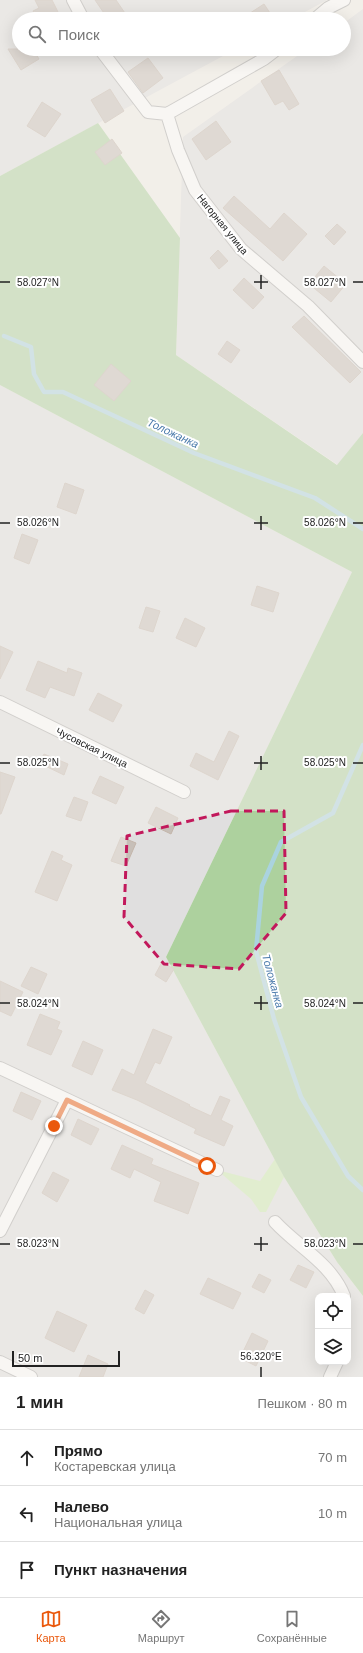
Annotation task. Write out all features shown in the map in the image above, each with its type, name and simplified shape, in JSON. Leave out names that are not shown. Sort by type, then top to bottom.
[{"type":"street","points":[[73,0],[79,12]]},
{"type":"street","points":[[323,12],[344,0]]},
{"type":"street","points":[[105,56],[148,112],[167,114],[268,56]]},
{"type":"street","name":"Нагорная улица","points":[[167,114],[178,150],[196,190],[241,249],[308,306],[363,362]]},
{"type":"street","name":"Чусовская улица","points":[[0,702],[184,792]]},
{"type":"street","points":[[0,1068],[217,1170]]},
{"type":"street","points":[[0,1231],[67,1100]]},
{"type":"street","points":[[275,1222],[288,1236],[324,1264],[342,1293]]},
{"type":"street","points":[[0,1362],[31,1377]]},
{"type":"street","points":[[330,1377],[336,1365]]},
{"type":"highlighted area","points":[[231,811],[284,811],[286,913],[239,969],[164,964],[124,917],[127,836]]},
{"type":"shaded area","points":[[0,0],[327,0],[305,12],[12,12],[12,56],[223,56],[0,176]]},
{"type":"shaded area","points":[[363,9],[363,433],[338,465],[176,355],[183,137],[297,56],[351,56],[351,18]]},
{"type":"shaded area","points":[[0,385],[352,572],[166,957],[284,1177],[337,1262],[363,1296],[363,1377],[0,1377]]},
{"type":"green space","points":[[98,123],[180,238],[176,355],[337,465],[363,433],[363,1296],[337,1262],[284,1177],[166,957],[352,572],[0,385],[0,176]]},
{"type":"green space","points":[[275,1159],[284,1177],[266,1212],[260,1212],[251,1199],[217,1170],[260,1181]]},
{"type":"building","points":[[35,0],[52,0],[58,12],[34,12],[39,8]]},
{"type":"building","points":[[95,0],[116,0],[124,12],[103,12]]},
{"type":"building","points":[[264,4],[269,12],[252,12]]},
{"type":"building","points":[[8,49],[12,49],[12,55]]},
{"type":"building","points":[[12,56],[37,56],[39,59],[21,70]]},
{"type":"building","points":[[148,58],[163,78],[143,93],[128,72]]},
{"type":"building","points":[[279,70],[299,104],[289,110],[283,101],[275,105],[261,81]]},
{"type":"building","points":[[110,89],[124,111],[105,123],[91,100]]},
{"type":"building","points":[[42,102],[61,114],[45,137],[27,126]]},
{"type":"building","points":[[216,121],[231,142],[206,160],[192,139]]},
{"type":"building","points":[[112,139],[122,153],[105,165],[95,152]]},
{"type":"building","points":[[234,196],[270,229],[284,213],[307,234],[283,261],[223,208]]},
{"type":"building","points":[[337,224],[346,232],[334,245],[325,236]]},
{"type":"building","points":[[218,250],[228,261],[219,269],[210,258]]},
{"type":"building","points":[[324,266],[346,284],[331,302],[309,284]]},
{"type":"building","points":[[244,278],[264,297],[253,309],[233,290]]},
{"type":"building","points":[[304,316],[361,372],[350,383],[292,327]]},
{"type":"building","points":[[227,341],[240,350],[231,363],[218,354]]},
{"type":"building","points":[[111,364],[131,381],[114,401],[94,385]]},
{"type":"building","points":[[65,483],[84,490],[76,514],[57,507]]},
{"type":"building","points":[[22,534],[38,540],[29,564],[14,558]]},
{"type":"building","points":[[257,586],[279,593],[273,612],[251,605]]},
{"type":"building","points":[[146,607],[160,611],[153,632],[139,628]]},
{"type":"building","points":[[185,618],[205,628],[196,647],[176,638]]},
{"type":"building","points":[[0,646],[13,652],[0,679]]},
{"type":"building","points":[[38,661],[67,673],[68,668],[82,673],[74,696],[50,687],[45,698],[26,690]]},
{"type":"building","points":[[98,693],[122,705],[113,722],[89,710]]},
{"type":"building","points":[[229,731],[239,736],[218,780],[190,766],[196,753],[214,762]]},
{"type":"building","points":[[44,754],[68,764],[64,775],[39,763]]},
{"type":"building","points":[[0,772],[15,777],[1,814],[0,814]]},
{"type":"building","points":[[100,776],[124,787],[116,804],[92,793]]},
{"type":"building","points":[[74,797],[88,802],[81,821],[66,816]]},
{"type":"building","points":[[156,807],[178,818],[171,834],[148,823]]},
{"type":"building","points":[[121,837],[136,843],[126,866],[111,861]]},
{"type":"building","points":[[52,851],[63,856],[61,860],[72,865],[57,901],[35,892]]},
{"type":"building","points":[[162,962],[174,969],[166,982],[155,975]]},
{"type":"building","points":[[31,967],[47,974],[38,994],[21,986]]},
{"type":"building","points":[[0,981],[23,992],[11,1016],[0,1011]]},
{"type":"building","points":[[40,1014],[60,1022],[57,1029],[62,1031],[51,1055],[27,1045]]},
{"type":"building","points":[[153,1029],[172,1037],[160,1064],[155,1062],[145,1083],[211,1116],[220,1096],[230,1100],[221,1120],[233,1126],[224,1146],[194,1133],[196,1129],[137,1100],[112,1090],[122,1069],[134,1075]]},
{"type":"building","points":[[83,1041],[103,1050],[92,1075],[72,1066]]},
{"type":"building","points":[[21,1092],[41,1101],[32,1120],[13,1111]]},
{"type":"building","points":[[78,1119],[99,1129],[91,1145],[71,1135]]},
{"type":"building","points":[[122,1145],[153,1159],[151,1164],[199,1183],[188,1214],[154,1201],[161,1182],[134,1169],[130,1178],[111,1169]]},
{"type":"building","points":[[53,1172],[69,1180],[57,1202],[42,1193]]},
{"type":"building","points":[[298,1265],[314,1272],[306,1288],[290,1280]]},
{"type":"building","points":[[259,1274],[271,1280],[264,1293],[252,1287]]},
{"type":"building","points":[[208,1278],[241,1293],[233,1309],[200,1294]]},
{"type":"building","points":[[145,1290],[154,1295],[144,1314],[135,1309]]},
{"type":"building","points":[[57,1311],[87,1325],[74,1352],[45,1338]]},
{"type":"building","points":[[252,1333],[268,1341],[256,1366],[240,1358]]},
{"type":"building","points":[[88,1355],[108,1364],[103,1377],[79,1377]]},
{"type":"waterway","name":"Толожанка","points":[[4,336],[31,347],[34,374],[44,392],[63,392],[194,453],[315,498],[363,529]]},
{"type":"waterway","name":"Толожанка","points":[[363,745],[333,813],[281,842],[262,886],[256,951],[274,1019],[301,1097],[348,1176],[363,1190]]},
{"type":"route","points":[[54,1126],[67,1100],[207,1166]]}]
